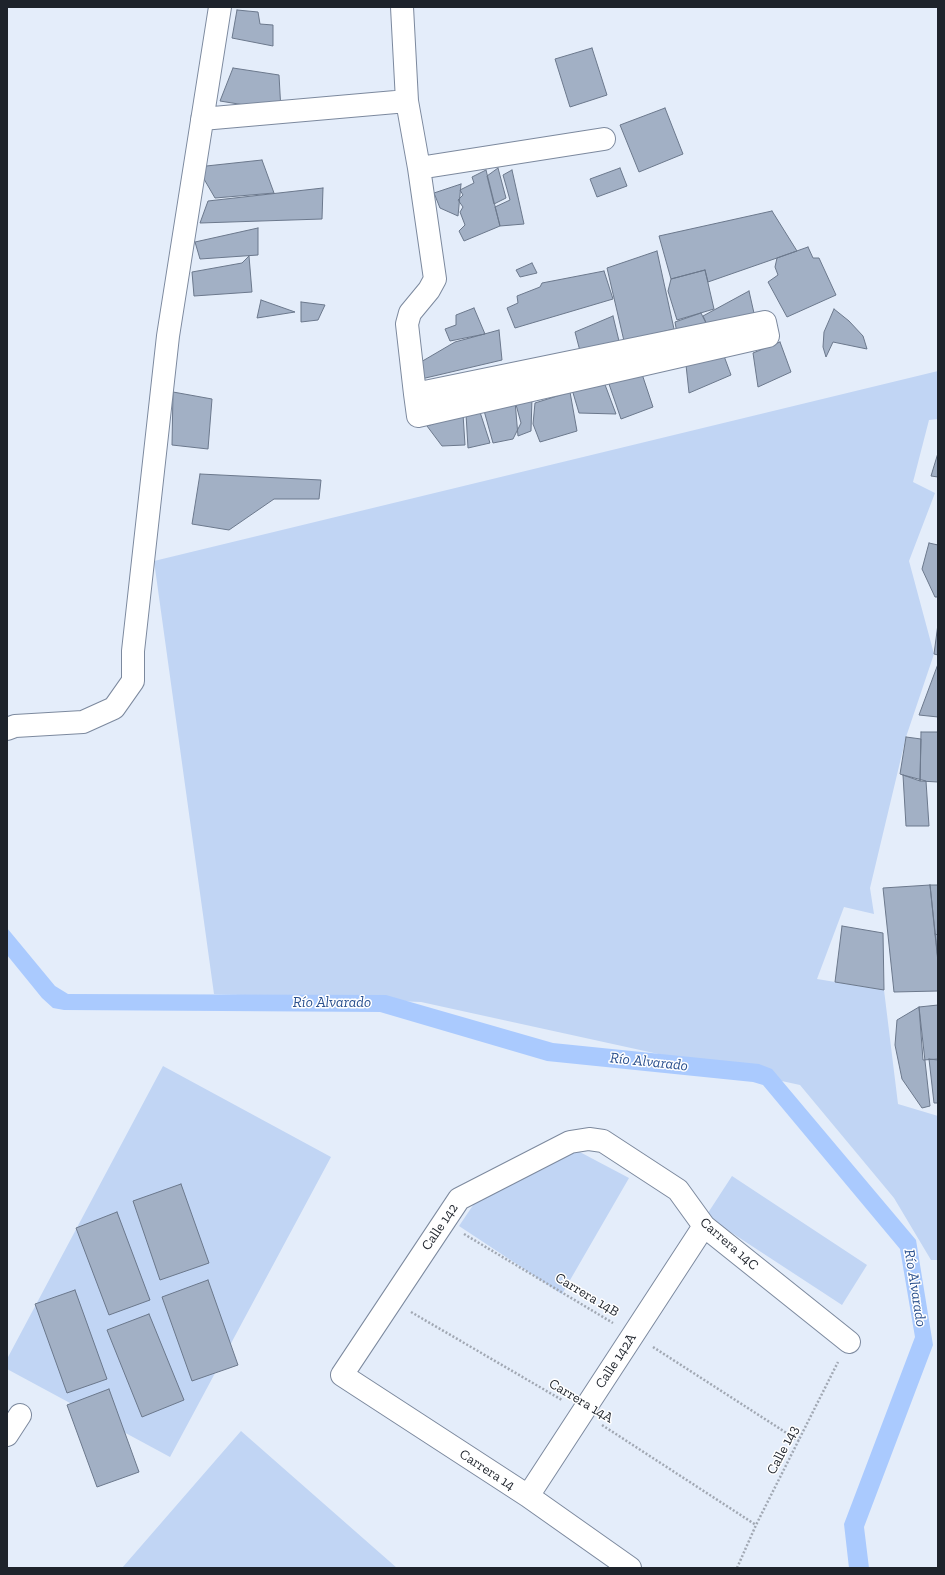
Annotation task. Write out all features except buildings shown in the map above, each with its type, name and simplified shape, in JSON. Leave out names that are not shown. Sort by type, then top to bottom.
[{"type":"street","points":[[7,729],[15,726],[83,722],[114,708],[133,681],[133,651],[168,336],[220,7]]},
{"type":"street","points":[[402,7],[407,101],[419,168],[435,279],[410,313],[407,324],[415,394],[418,416],[768,336],[765,322],[415,394]]},
{"type":"street","points":[[202,119],[407,101]]},
{"type":"street","points":[[419,168],[604,139]]},
{"type":"street","name":"Calle 142","points":[[342,1375],[459,1199],[570,1142],[589,1140]]},
{"type":"street","name":"Carrera 14C","points":[[589,1140],[603,1141],[678,1190],[704,1226],[849,1342]]},
{"type":"street","name":"Calle 142A","points":[[528,1496],[704,1226]]},
{"type":"street","name":"Carrera 14","points":[[342,1375],[528,1496],[630,1568]]},
{"type":"street","points":[[7,1435],[20,1415]]},
{"type":"path","name":"Carrera 14B","points":[[443,1222],[633,1335],[799,1442]]},
{"type":"path","name":"Carrera 14A","points":[[391,1301],[583,1412],[756,1525]]},
{"type":"path","name":"Calle 143","points":[[737,1568],[756,1525],[849,1342]]},
{"type":"shaded area","points":[[938,371],[938,419],[929,420],[913,482],[935,493],[909,561],[934,654],[906,737],[870,888],[874,914],[844,907],[817,979],[884,990],[898,1104],[938,1116],[938,1260],[931,1260],[894,1198],[800,1085],[421,1002],[214,994],[154,561]]},
{"type":"shaded area","points":[[163,1066],[331,1157],[170,1457],[7,1369],[7,1359]]},
{"type":"shaded area","points":[[576,1150],[629,1178],[562,1294],[459,1226],[482,1192]]},
{"type":"shaded area","points":[[732,1176],[867,1265],[842,1305],[706,1216]]},
{"type":"shaded area","points":[[241,1431],[397,1568],[122,1568]]},
{"type":"water","name":"Río Alvarado","points":[[7,928],[55,986],[68,994],[386,995],[553,1043],[759,1064],[772,1069],[916,1240],[933,1345],[864,1527],[869,1568],[849,1568],[844,1524],[915,1337],[900,1249],[763,1085],[753,1082],[547,1061],[380,1012],[64,1010],[53,1008],[42,998],[7,955]]}]
